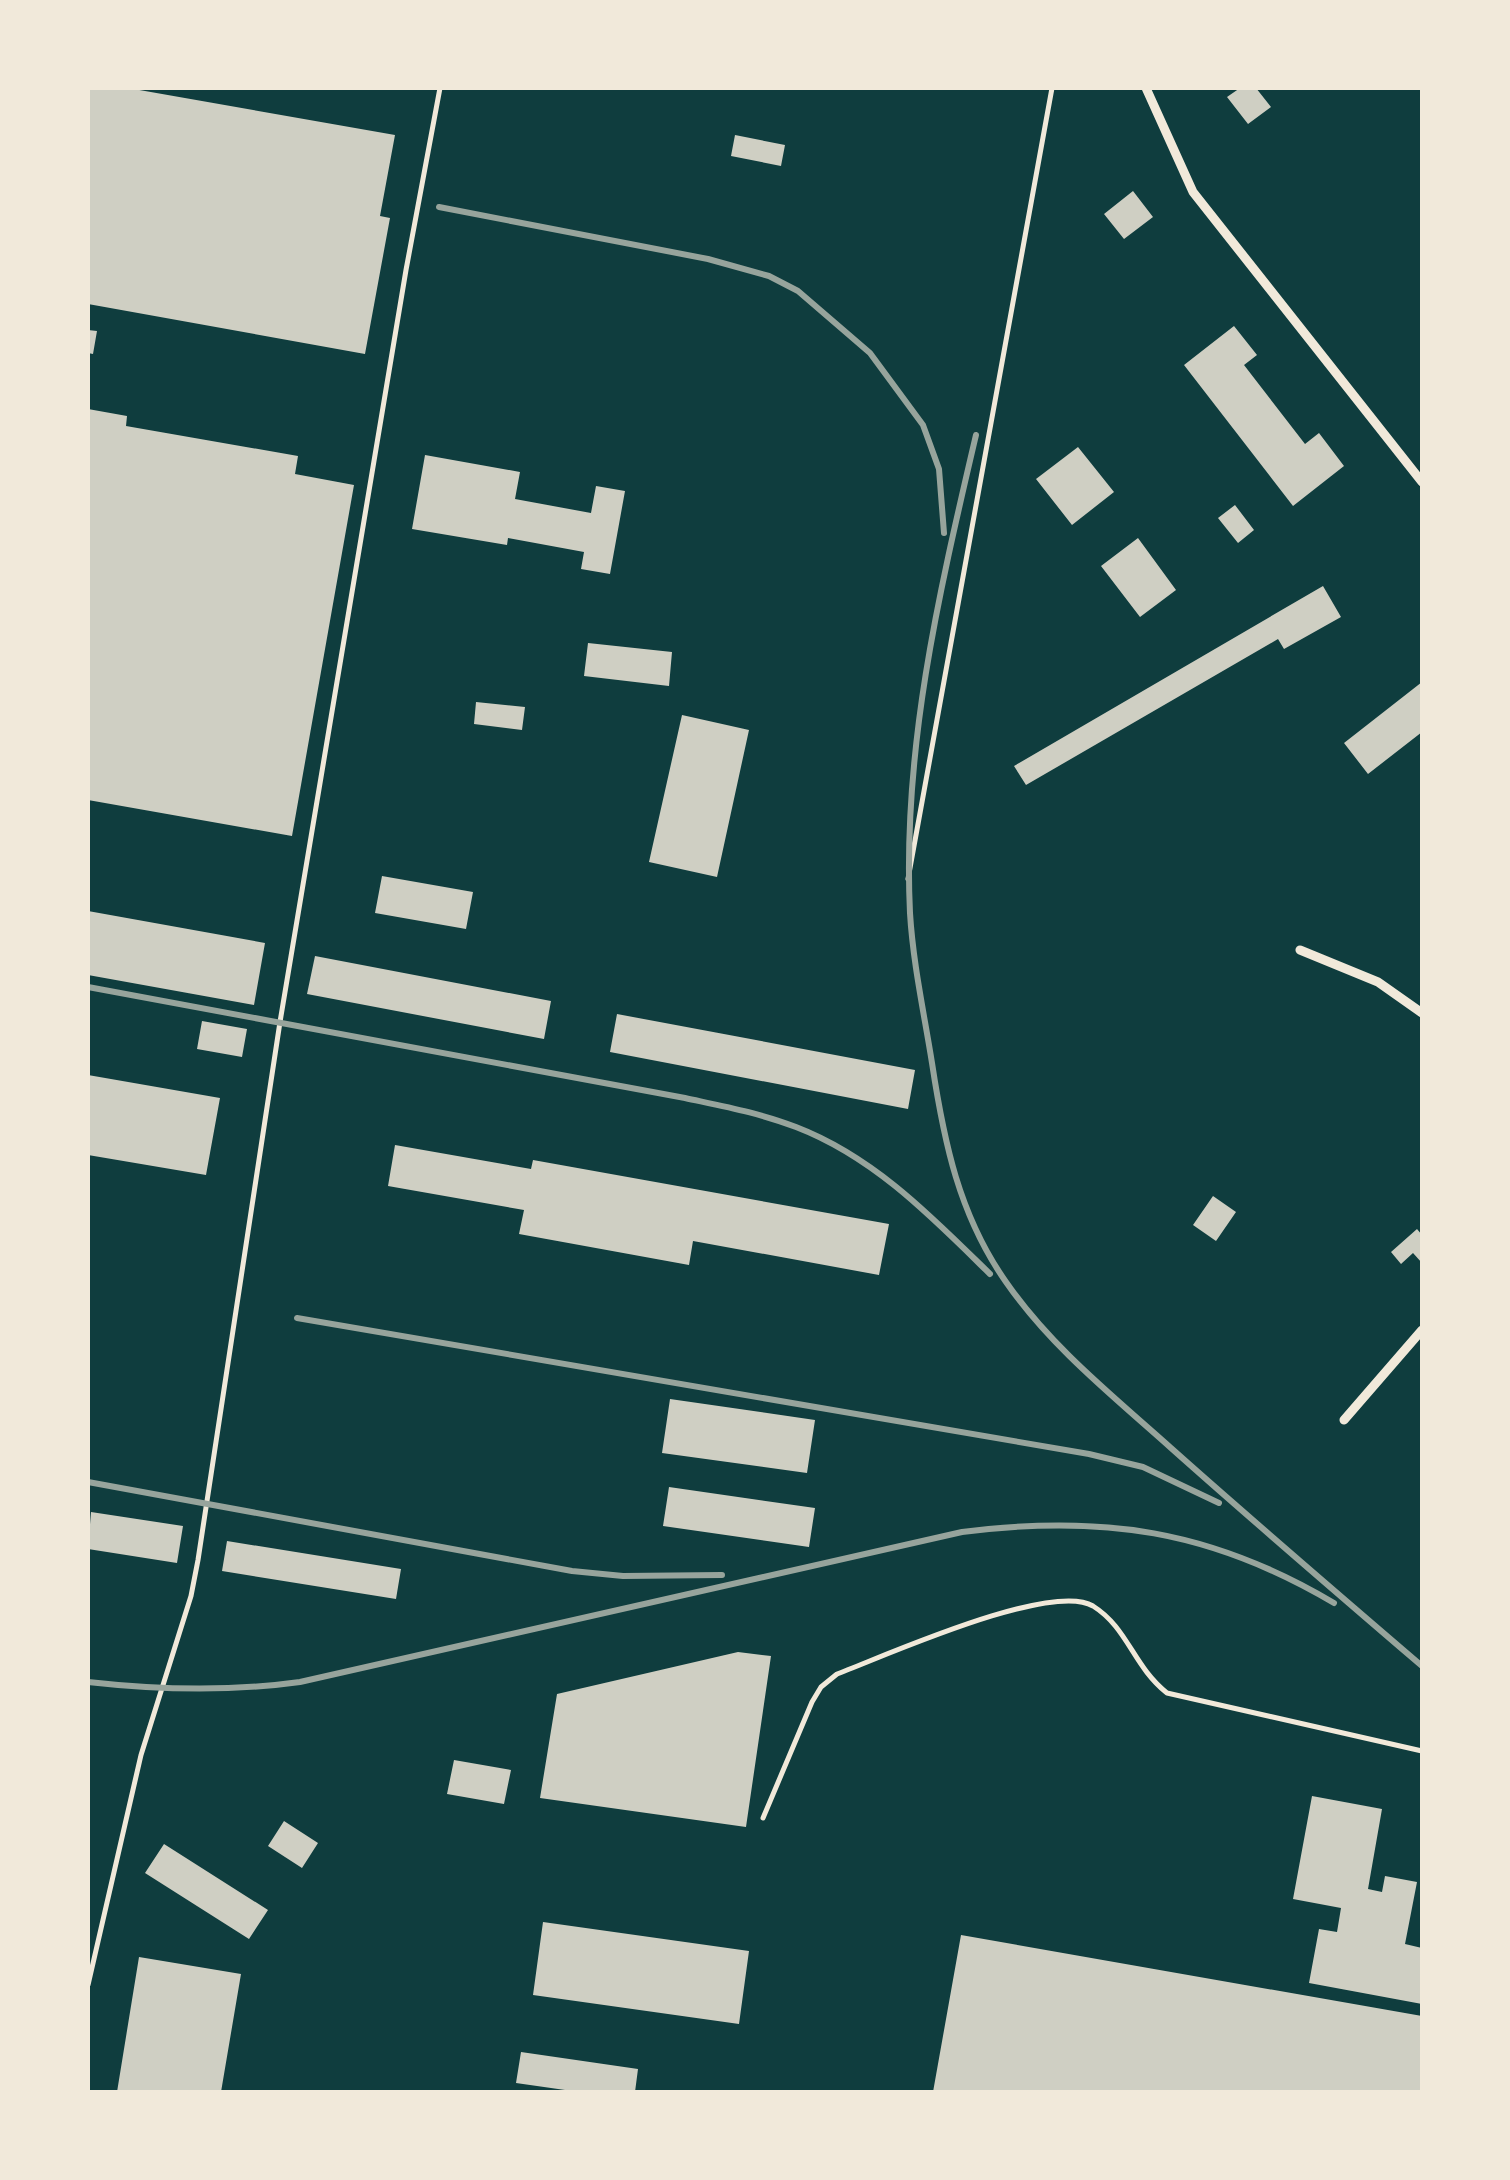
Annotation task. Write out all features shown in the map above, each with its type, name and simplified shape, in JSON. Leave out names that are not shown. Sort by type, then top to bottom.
[{"type":"street","points":[[1146,88],[1192,192],[1422,482]]},
{"type":"street","points":[[1300,950],[1378,982],[1422,1013]]},
{"type":"street","points":[[1344,1420],[1422,1330]]},
{"type":"lane","points":[[88,1985],[141,1755],[195,1578],[282,1004],[440,88]]},
{"type":"lane","points":[[908,880],[1052,88]]},
{"type":"lane","points":[[763,1818],[812,1702],[821,1686],[837,1674],[1020,1607],[1060,1600],[1088,1603],[1114,1622],[1148,1678],[1166,1692],[1422,1751]]},
{"type":"building","points":[[88,88],[128,88],[395,135],[380,216],[390,218],[365,354],[88,304]]},
{"type":"building","points":[[1240,88],[1256,88],[1271,107],[1248,124],[1227,97]]},
{"type":"building","points":[[735,135],[785,145],[781,166],[731,156]]},
{"type":"building","points":[[1133,191],[1153,217],[1124,239],[1104,214]]},
{"type":"building","points":[[1234,326],[1257,355],[1244,365],[1305,444],[1319,433],[1344,466],[1293,506],[1184,365]]},
{"type":"building","points":[[88,330],[97,331],[93,354],[88,353]]},
{"type":"building","points":[[88,409],[127,416],[126,426],[298,456],[295,474],[354,485],[292,836],[88,800]]},
{"type":"building","points":[[1078,447],[1114,492],[1072,525],[1036,479]]},
{"type":"building","points":[[425,455],[520,472],[515,499],[591,513],[596,486],[625,491],[610,574],[581,569],[584,552],[508,538],[507,545],[412,529]]},
{"type":"building","points":[[1235,505],[1254,530],[1238,543],[1218,518]]},
{"type":"building","points":[[1138,538],[1176,590],[1140,617],[1101,566]]},
{"type":"building","points":[[1323,586],[1341,617],[1284,649],[1278,639],[1026,785],[1014,766]]},
{"type":"building","points":[[588,643],[672,652],[669,686],[584,676]]},
{"type":"building","points":[[1422,682],[1422,732],[1368,774],[1344,743]]},
{"type":"building","points":[[476,702],[525,707],[522,730],[474,724]]},
{"type":"building","points":[[682,715],[749,730],[717,877],[649,862]]},
{"type":"building","points":[[382,876],[473,892],[466,929],[375,913]]},
{"type":"building","points":[[88,911],[265,943],[254,1005],[88,975]]},
{"type":"building","points":[[315,956],[551,1001],[544,1039],[307,994]]},
{"type":"building","points":[[617,1014],[915,1070],[908,1109],[610,1052]]},
{"type":"building","points":[[202,1021],[247,1029],[242,1057],[197,1049]]},
{"type":"building","points":[[88,1075],[220,1098],[206,1175],[88,1155]]},
{"type":"building","points":[[395,1145],[531,1169],[533,1160],[889,1224],[879,1275],[693,1241],[689,1265],[519,1234],[524,1210],[388,1186]]},
{"type":"building","points":[[1213,1196],[1236,1212],[1216,1241],[1193,1225]]},
{"type":"building","points":[[1417,1229],[1422,1235],[1422,1263],[1413,1253],[1401,1264],[1391,1252]]},
{"type":"building","points":[[670,1399],[815,1420],[807,1473],[662,1453]]},
{"type":"building","points":[[669,1487],[815,1508],[809,1547],[663,1526]]},
{"type":"building","points":[[91,1512],[183,1526],[177,1563],[88,1549]]},
{"type":"building","points":[[227,1541],[401,1569],[396,1599],[222,1571]]},
{"type":"building","points":[[738,1652],[771,1656],[746,1827],[540,1798],[557,1694]]},
{"type":"building","points":[[454,1760],[511,1770],[504,1804],[447,1794]]},
{"type":"building","points":[[1312,1796],[1382,1809],[1368,1889],[1382,1892],[1385,1876],[1417,1882],[1405,1944],[1422,1948],[1422,2004],[1309,1983],[1319,1929],[1337,1932],[1341,1908],[1293,1899]]},
{"type":"building","points":[[284,1821],[318,1843],[302,1868],[268,1846]]},
{"type":"building","points":[[164,1844],[268,1910],[249,1939],[145,1873]]},
{"type":"building","points":[[543,1922],[749,1951],[739,2024],[533,1995]]},
{"type":"building","points":[[961,1935],[1422,2016],[1422,2092],[933,2092]]},
{"type":"building","points":[[139,1957],[241,1974],[221,2092],[117,2092]]},
{"type":"building","points":[[521,2052],[638,2069],[635,2092],[579,2092],[516,2083]]},
{"type":"railway","points":[[439,207],[708,259],[769,276],[798,291],[870,353],[923,425],[939,469],[944,533]]},
{"type":"railway","points":[[976,435],[926,672],[909,852],[910,913],[919,988],[942,1121],[965,1204],[1006,1282],[1063,1349],[1202,1476],[1422,1666]]},
{"type":"railway","points":[[88,987],[685,1098],[769,1118],[824,1140],[876,1172],[924,1210],[990,1274]]},
{"type":"railway","points":[[297,1318],[1089,1454],[1143,1467],[1219,1503]]},
{"type":"railway","points":[[88,1482],[572,1571],[623,1576],[722,1575]]},
{"type":"railway","points":[[88,1682],[194,1689],[300,1682],[962,1532],[1013,1527],[1061,1525],[1154,1533],[1244,1559],[1334,1603]]}]
